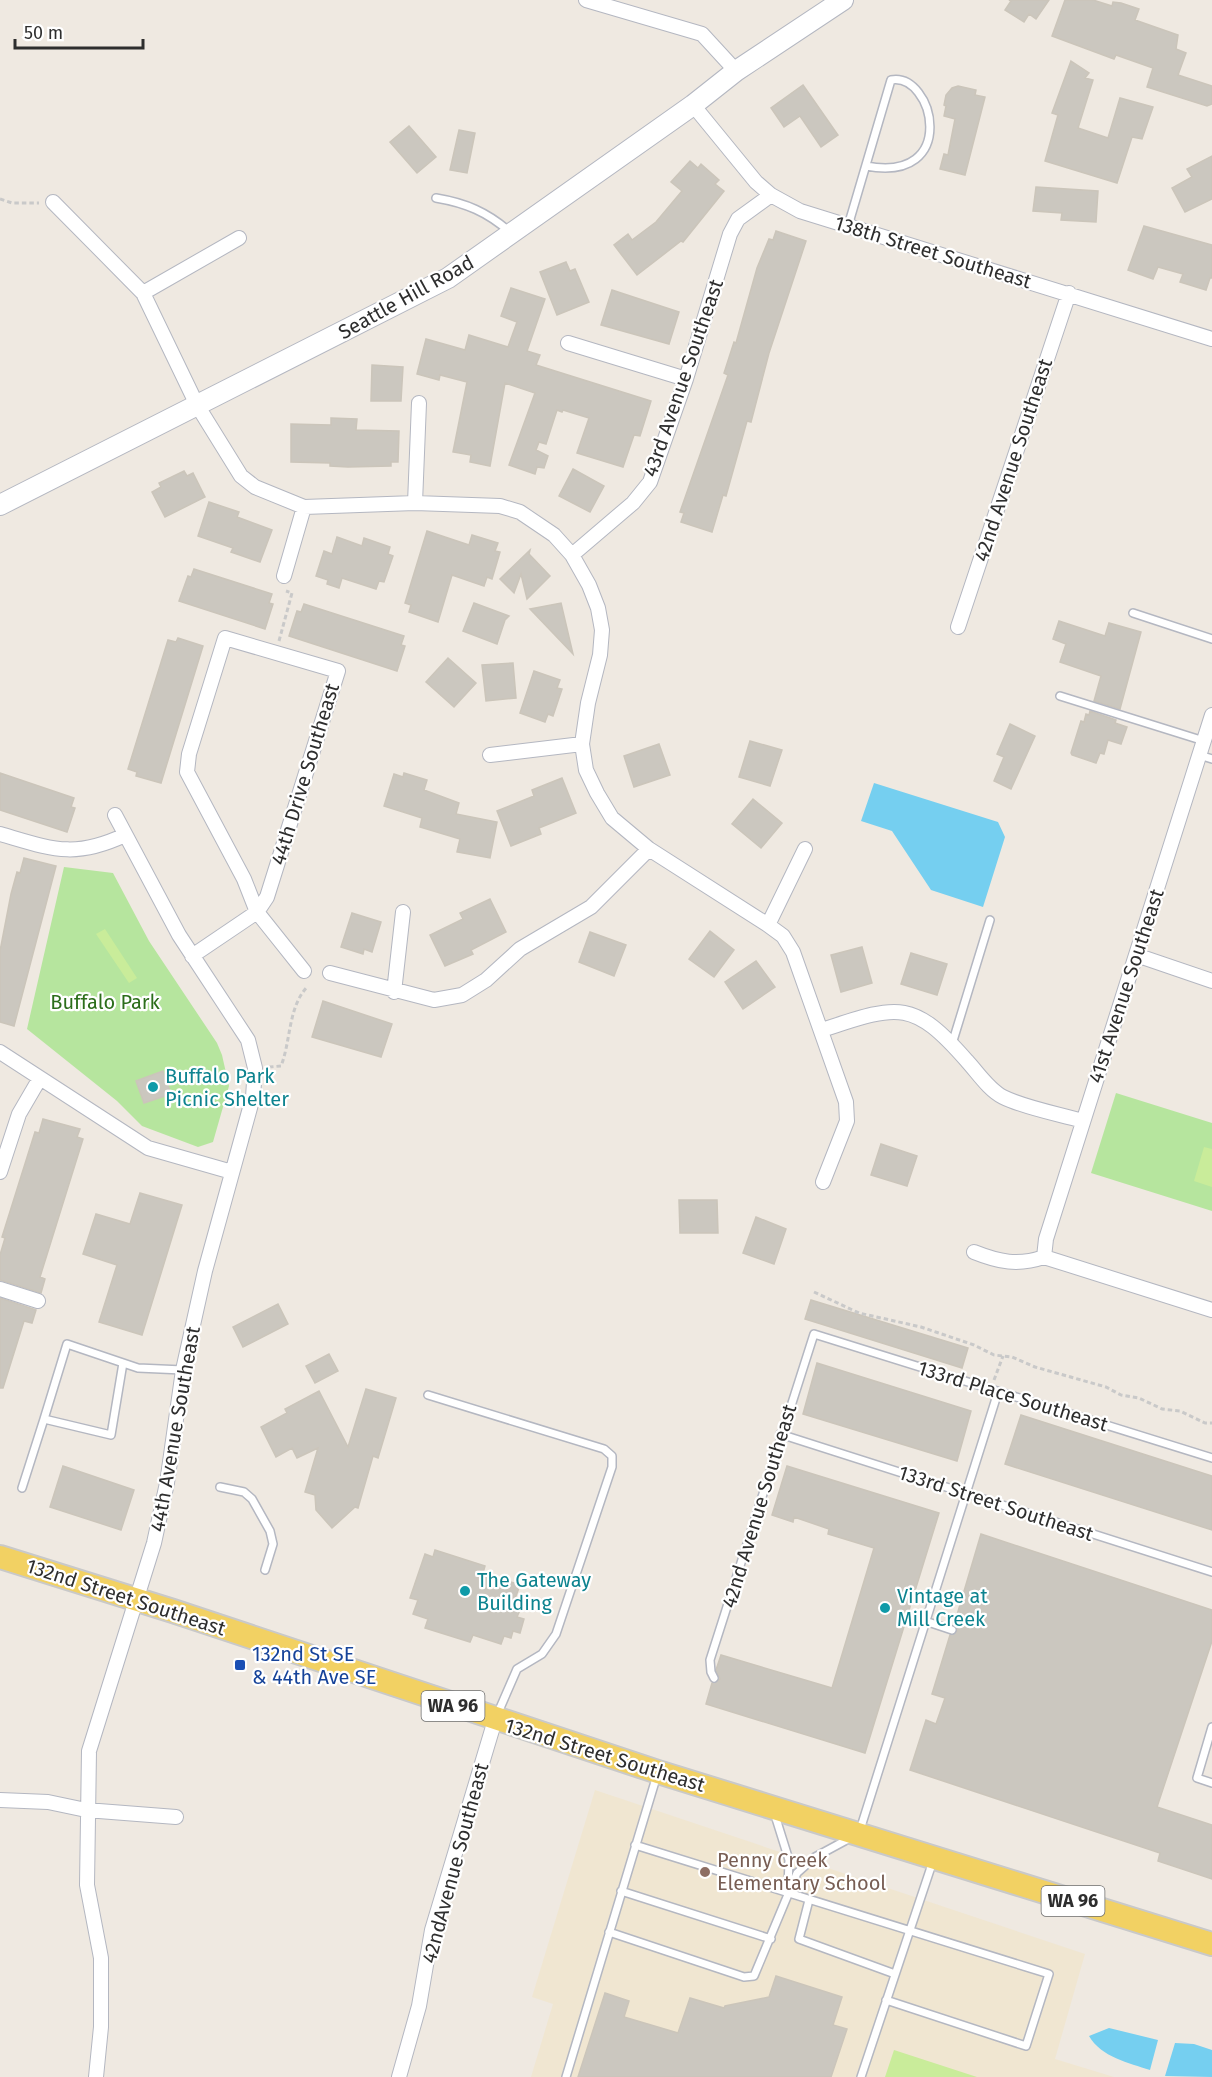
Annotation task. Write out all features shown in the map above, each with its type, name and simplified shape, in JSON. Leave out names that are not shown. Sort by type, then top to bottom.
[{"type":"main road","name":"Seattle Hill Road","points":[[2,501],[448,278],[693,105],[736,71],[843,0]]},
{"type":"main road","name":"132nd Street Southeast","points":[[0,1557],[135,1599],[495,1720],[1212,1944]]},
{"type":"street","points":[[586,0],[702,34],[736,71]]},
{"type":"street","name":"138th Street Southeast","points":[[693,105],[756,182],[771,195],[800,211],[1212,339]]},
{"type":"street","name":"43rd Avenue Southeast","points":[[572,555],[633,503],[650,482],[686,379],[730,234],[738,219],[771,195]]},
{"type":"street","points":[[53,202],[143,293],[197,405],[241,476],[255,487],[277,498],[304,507],[415,503],[469,503],[500,506],[520,512],[554,535],[572,555],[589,585],[598,608],[602,630],[600,655],[588,702],[582,744],[586,770],[612,818],[649,849],[783,936],[793,952],[846,1102],[847,1121],[823,1182]]},
{"type":"street","points":[[143,293],[239,238]]},
{"type":"street","name":"42nd Avenue Southeast","points":[[958,627],[1068,293]]},
{"type":"street","points":[[568,343],[686,379]]},
{"type":"street","points":[[415,503],[419,403]]},
{"type":"street","points":[[282,582],[304,507]]},
{"type":"street","name":"44th Drive Southeast","points":[[192,956],[257,912],[267,897],[338,671],[225,638],[189,754],[187,772],[244,879],[257,912]]},
{"type":"street","name":"41st Avenue Southeast","points":[[1044,1257],[1046,1239],[1136,955],[1206,757],[1204,741],[1212,715]]},
{"type":"street","points":[[490,755],[582,744]]},
{"type":"street","name":"44th Avenue Southeast","points":[[96,2077],[101,2027],[101,1958],[87,1885],[86,1810],[89,1751],[156,1533],[166,1484],[183,1370],[205,1271],[253,1097],[255,1068],[248,1040],[192,956],[115,815]]},
{"type":"street","points":[[1,839],[62,851],[98,848],[126,835]]},
{"type":"street","points":[[330,973],[394,992],[434,1000],[462,995],[486,980],[520,949],[591,908],[649,849]]},
{"type":"street","points":[[768,925],[805,849]]},
{"type":"street","points":[[257,912],[307,975]]},
{"type":"street","points":[[394,992],[403,912]]},
{"type":"street","points":[[1136,955],[1212,981]]},
{"type":"street","points":[[822,1030],[873,1013],[906,1013],[920,1016],[952,1044],[1003,1097],[1083,1121]]},
{"type":"street","points":[[0,1052],[148,1148],[232,1172]]},
{"type":"street","points":[[0,1172],[19,1114],[40,1078]]},
{"type":"street","points":[[974,1252],[997,1261],[1024,1263],[1044,1257],[1212,1310]]},
{"type":"street","points":[[0,1289],[38,1301]]},
{"type":"street","name":"42ndAvenue Southeast","points":[[399,2077],[419,2006],[432,1930],[495,1720]]},
{"type":"street","points":[[0,1800],[48,1802],[86,1810],[176,1817]]},
{"type":"lane","points":[[848,226],[891,80],[901,78],[908,81],[923,99],[930,118],[930,132],[925,149],[918,159],[908,165],[882,169],[866,166]]},
{"type":"lane","points":[[436,198],[464,203],[492,217],[512,233]]},
{"type":"lane","points":[[1133,613],[1212,639]]},
{"type":"lane","points":[[1060,696],[1204,741]]},
{"type":"lane","points":[[952,1044],[990,920]]},
{"type":"lane","name":"133rd Place Southeast","points":[[814,1334],[1212,1458]]},
{"type":"lane","name":"42nd Avenue Southeast","points":[[714,1677],[710,1660],[780,1434],[814,1334]]},
{"type":"lane","points":[[22,1488],[67,1344],[138,1368],[183,1370]]},
{"type":"lane","points":[[44,1419],[111,1435],[123,1363]]},
{"type":"lane","points":[[609,1932],[744,1977],[754,1976],[766,1952],[787,1893],[797,1873],[815,1857],[858,1834],[998,1392]]},
{"type":"lane","points":[[428,1395],[604,1449],[612,1456],[612,1467],[556,1634],[542,1654],[517,1669],[504,1693],[495,1720]]},
{"type":"lane","name":"133rd Street Southeast","points":[[780,1434],[1212,1572]]},
{"type":"lane","points":[[220,1487],[244,1491],[252,1499],[261,1515],[273,1544],[265,1570]]},
{"type":"lane","points":[[925,1621],[952,1630]]},
{"type":"lane","points":[[1212,1727],[1197,1778],[1212,1783]]},
{"type":"lane","points":[[566,2077],[658,1772]]},
{"type":"lane","points":[[772,1806],[789,1860],[787,1893]]},
{"type":"lane","points":[[635,1845],[1049,1974],[1026,2046],[886,2000]]},
{"type":"lane","points":[[861,2077],[934,1858]]},
{"type":"lane","points":[[621,1891],[771,1939]]},
{"type":"lane","points":[[809,1900],[799,1939],[895,1974]]},
{"type":"path","points":[[0,199],[12,203],[53,202]]},
{"type":"path","points":[[276,653],[292,593],[282,582]]},
{"type":"path","points":[[255,1068],[281,1066],[289,1047],[290,1027],[301,992],[308,987],[307,975]]},
{"type":"path","points":[[814,1292],[859,1313],[921,1328],[969,1343],[994,1354],[1012,1357],[1035,1367],[1106,1387],[1121,1395],[1139,1398],[1204,1423],[1212,1423]]},
{"type":"shaded area","name":"Penny Creek Elementary School","points":[[595,1790],[1085,1954],[1055,2059],[1114,2077],[531,2077],[553,2004],[532,1997]]},
{"type":"green space","name":"Buffalo Park","points":[[64,867],[113,873],[149,941],[217,1043],[229,1086],[213,1142],[198,1147],[142,1126],[117,1101],[27,1029]]},
{"type":"green space","points":[[105,929],[137,978],[129,983],[96,934]]},
{"type":"green space","points":[[1116,1093],[1212,1123],[1212,1211],[1091,1173]]},
{"type":"green space","points":[[1204,1147],[1212,1149],[1212,1187],[1194,1181]]},
{"type":"green space","points":[[894,2050],[977,2077],[885,2077]]},
{"type":"water","points":[[874,783],[998,822],[1005,837],[983,907],[931,890],[892,831],[861,821]]},
{"type":"water","points":[[1109,2028],[1158,2040],[1150,2070],[1108,2054],[1089,2036]]},
{"type":"water","points":[[1175,2043],[1194,2044],[1212,2050],[1212,2077],[1165,2076]]},
{"type":"building","points":[[1009,0],[1049,0],[1036,19],[1029,14],[1024,22],[1005,10],[1011,1]]},
{"type":"building","points":[[1065,0],[1093,0],[1112,6],[1113,2],[1121,3],[1139,9],[1135,20],[1178,35],[1176,49],[1186,53],[1178,75],[1212,86],[1212,104],[1207,106],[1147,87],[1153,68],[1116,55],[1114,59],[1052,36]]},
{"type":"building","points":[[1071,61],[1089,73],[1085,78],[1093,80],[1078,128],[1108,138],[1120,98],[1153,107],[1142,139],[1132,137],[1117,183],[1045,161],[1058,115],[1052,113]]},
{"type":"building","points":[[803,85],[838,135],[821,147],[800,116],[784,127],[771,108]]},
{"type":"building","points":[[958,86],[976,90],[975,95],[985,97],[965,175],[940,169],[944,154],[948,155],[955,119],[944,116],[946,95],[952,88]]},
{"type":"building","points":[[409,126],[436,157],[417,173],[390,142]]},
{"type":"building","points":[[459,130],[475,133],[467,173],[450,170]]},
{"type":"building","points":[[1212,156],[1212,199],[1185,212],[1172,188],[1192,177],[1187,169]]},
{"type":"building","points":[[690,161],[698,168],[701,164],[719,180],[715,184],[724,191],[683,242],[681,241],[637,275],[614,245],[628,234],[632,240],[656,222],[682,191],[671,182]]},
{"type":"building","points":[[1036,187],[1098,191],[1096,222],[1061,220],[1062,213],[1033,211]]},
{"type":"building","points":[[1144,226],[1212,245],[1212,278],[1206,290],[1180,282],[1183,274],[1158,267],[1153,279],[1128,270]]},
{"type":"building","points":[[776,231],[806,241],[769,353],[751,422],[747,421],[726,496],[723,495],[712,532],[681,522],[684,513],[680,512],[728,375],[724,373],[734,342],[736,343],[757,268],[769,239],[773,240]]},
{"type":"building","points":[[566,262],[570,271],[575,269],[589,302],[557,315],[540,272]]},
{"type":"building","points":[[511,288],[545,299],[527,351],[540,355],[536,365],[651,401],[640,436],[634,435],[623,467],[577,453],[589,418],[563,410],[562,412],[557,410],[546,444],[539,442],[536,450],[548,456],[544,468],[537,467],[535,474],[509,465],[535,393],[505,383],[490,466],[470,462],[471,455],[453,452],[467,382],[440,375],[439,380],[417,374],[426,339],[465,350],[469,335],[508,347],[517,322],[501,316]]},
{"type":"building","points":[[612,290],[679,312],[669,344],[601,325]]},
{"type":"building","points":[[372,365],[403,367],[401,401],[371,401]]},
{"type":"building","points":[[331,418],[357,419],[356,430],[399,431],[398,462],[391,462],[391,466],[348,467],[330,466],[330,463],[291,462],[291,424],[331,425]]},
{"type":"building","points":[[573,469],[604,486],[590,512],[559,496]]},
{"type":"building","points":[[184,471],[187,476],[193,473],[205,497],[165,517],[152,492],[161,487],[159,483]]},
{"type":"building","points":[[209,502],[239,512],[237,517],[272,530],[260,562],[231,552],[233,548],[198,536]]},
{"type":"building","points":[[427,531],[469,545],[472,535],[498,543],[495,551],[500,552],[492,579],[487,577],[484,586],[452,575],[438,622],[409,612],[411,605],[405,603]]},
{"type":"building","points":[[337,537],[362,546],[364,538],[390,547],[388,554],[393,556],[384,582],[379,581],[376,589],[342,578],[339,588],[327,584],[328,580],[316,576],[324,551],[332,554]]},
{"type":"building","points":[[530,550],[529,554],[550,576],[527,599],[521,574],[514,593],[500,579]]},
{"type":"building","points":[[194,569],[272,594],[269,603],[273,604],[265,629],[179,601],[188,576],[191,577]]},
{"type":"building","points":[[474,603],[509,616],[505,620],[497,644],[463,631]]},
{"type":"building","points":[[561,603],[573,654],[530,609]]},
{"type":"building","points":[[304,604],[404,636],[401,645],[405,646],[397,671],[289,636],[297,611],[301,612]]},
{"type":"building","points":[[1059,621],[1105,636],[1109,623],[1141,632],[1120,709],[1094,701],[1101,676],[1060,662],[1066,644],[1053,639]]},
{"type":"building","points":[[178,638],[203,646],[161,783],[136,776],[137,772],[128,769],[168,640],[176,642]]},
{"type":"building","points":[[448,658],[476,683],[454,707],[426,682]]},
{"type":"building","points":[[513,663],[516,698],[486,701],[482,665]]},
{"type":"building","points":[[534,671],[560,680],[557,688],[562,689],[553,716],[548,714],[545,722],[520,713]]},
{"type":"building","points":[[1090,711],[1116,720],[1115,723],[1127,727],[1121,744],[1108,740],[1104,754],[1100,753],[1096,763],[1071,753],[1081,721],[1084,722],[1086,714],[1089,715]]},
{"type":"building","points":[[1010,724],[1035,736],[1011,789],[994,781],[1004,757],[997,754]]},
{"type":"building","points":[[750,741],[782,750],[770,786],[739,777]]},
{"type":"building","points":[[659,744],[670,775],[634,787],[624,756]]},
{"type":"building","points":[[0,773],[74,798],[71,807],[75,808],[67,832],[0,810]]},
{"type":"building","points":[[404,773],[427,780],[424,790],[459,803],[456,814],[497,822],[490,858],[457,852],[460,839],[420,827],[422,818],[384,806],[394,774],[403,777]]},
{"type":"building","points":[[562,778],[576,813],[539,828],[541,834],[511,846],[497,811],[534,796],[532,790]]},
{"type":"building","points":[[753,799],[782,823],[761,848],[732,824]]},
{"type":"building","points":[[24,858],[56,866],[14,1026],[0,1022],[0,951],[11,894],[17,872],[20,873]]},
{"type":"building","points":[[490,899],[506,932],[471,950],[473,954],[445,966],[430,935],[463,919],[460,913]]},
{"type":"building","points":[[352,913],[381,922],[372,952],[364,949],[363,954],[341,947]]},
{"type":"building","points":[[710,931],[734,950],[714,977],[689,959]]},
{"type":"building","points":[[590,932],[626,945],[614,976],[579,962]]},
{"type":"building","points":[[862,947],[872,983],[841,992],[831,955]]},
{"type":"building","points":[[911,953],[947,964],[937,995],[901,984]]},
{"type":"building","points":[[756,961],[775,987],[743,1009],[725,982]]},
{"type":"building","points":[[323,1001],[392,1024],[381,1057],[312,1037]]},
{"type":"building","name":"Buffalo Park Picnic Shelter","points":[[163,1071],[171,1094],[144,1103],[136,1081]]},
{"type":"building","points":[[43,1119],[80,1129],[77,1137],[83,1139],[40,1277],[45,1279],[41,1293],[0,1280],[0,1255],[5,1238],[2,1237],[35,1132],[39,1133]]},
{"type":"building","points":[[881,1144],[917,1156],[907,1186],[871,1175]]},
{"type":"building","points":[[140,1193],[182,1205],[142,1335],[99,1322],[117,1265],[83,1254],[96,1214],[130,1224]]},
{"type":"building","points":[[679,1200],[717,1200],[718,1233],[680,1233]]},
{"type":"building","points":[[756,1217],[786,1229],[774,1264],[743,1253]]},
{"type":"building","points":[[0,1298],[36,1310],[32,1323],[24,1321],[3,1388],[0,1388]]},
{"type":"building","points":[[811,1300],[968,1348],[962,1368],[805,1319]]},
{"type":"building","points":[[278,1304],[288,1324],[243,1347],[233,1327]]},
{"type":"building","points":[[329,1354],[338,1371],[315,1383],[306,1366]]},
{"type":"building","points":[[817,1363],[971,1411],[957,1461],[803,1414]]},
{"type":"building","points":[[366,1389],[396,1398],[378,1458],[373,1456],[358,1508],[355,1507],[332,1528],[316,1510],[315,1495],[305,1492],[318,1448],[297,1458],[292,1448],[276,1457],[261,1427],[287,1413],[285,1409],[319,1391],[348,1447]]},
{"type":"building","points":[[1021,1415],[1212,1476],[1212,1530],[1005,1464]]},
{"type":"building","points":[[63,1466],[134,1490],[121,1530],[50,1507]]},
{"type":"building","name":"Vintage at Mill Creek","points":[[787,1466],[939,1513],[865,1753],[706,1704],[712,1683],[720,1679],[716,1670],[721,1655],[832,1688],[874,1548],[828,1534],[829,1529],[794,1517],[793,1522],[772,1515]]},
{"type":"building","points":[[981,1534],[1212,1610],[1212,1641],[1157,1807],[1212,1825],[1212,1879],[1158,1861],[1160,1853],[910,1770],[926,1720],[936,1724],[945,1698],[932,1694],[950,1635],[957,1631],[954,1625]]},
{"type":"building","name":"The Gateway Building","points":[[435,1550],[485,1566],[483,1573],[520,1585],[512,1607],[520,1610],[517,1617],[524,1619],[520,1633],[513,1631],[511,1638],[504,1636],[501,1644],[473,1635],[470,1642],[425,1628],[428,1619],[413,1614],[418,1600],[410,1598],[425,1554],[433,1557]]},
{"type":"building","points":[[776,1976],[842,1997],[833,2025],[847,2029],[831,2077],[578,2077],[605,1993],[629,2001],[624,2017],[678,2033],[690,1998],[724,2008],[769,1997]]},
{"type":"place","name":"Buffalo Park Picnic Shelter","points":[[153,1087]]},
{"type":"place","name":"The Gateway Building","points":[[465,1591]]},
{"type":"place","name":"Vintage at Mill Creek","points":[[885,1608]]},
{"type":"place","name":"132nd St SE & 44th Ave SE","points":[[240,1665]]},
{"type":"place","name":"Penny Creek Elementary School","points":[[705,1872]]}]
